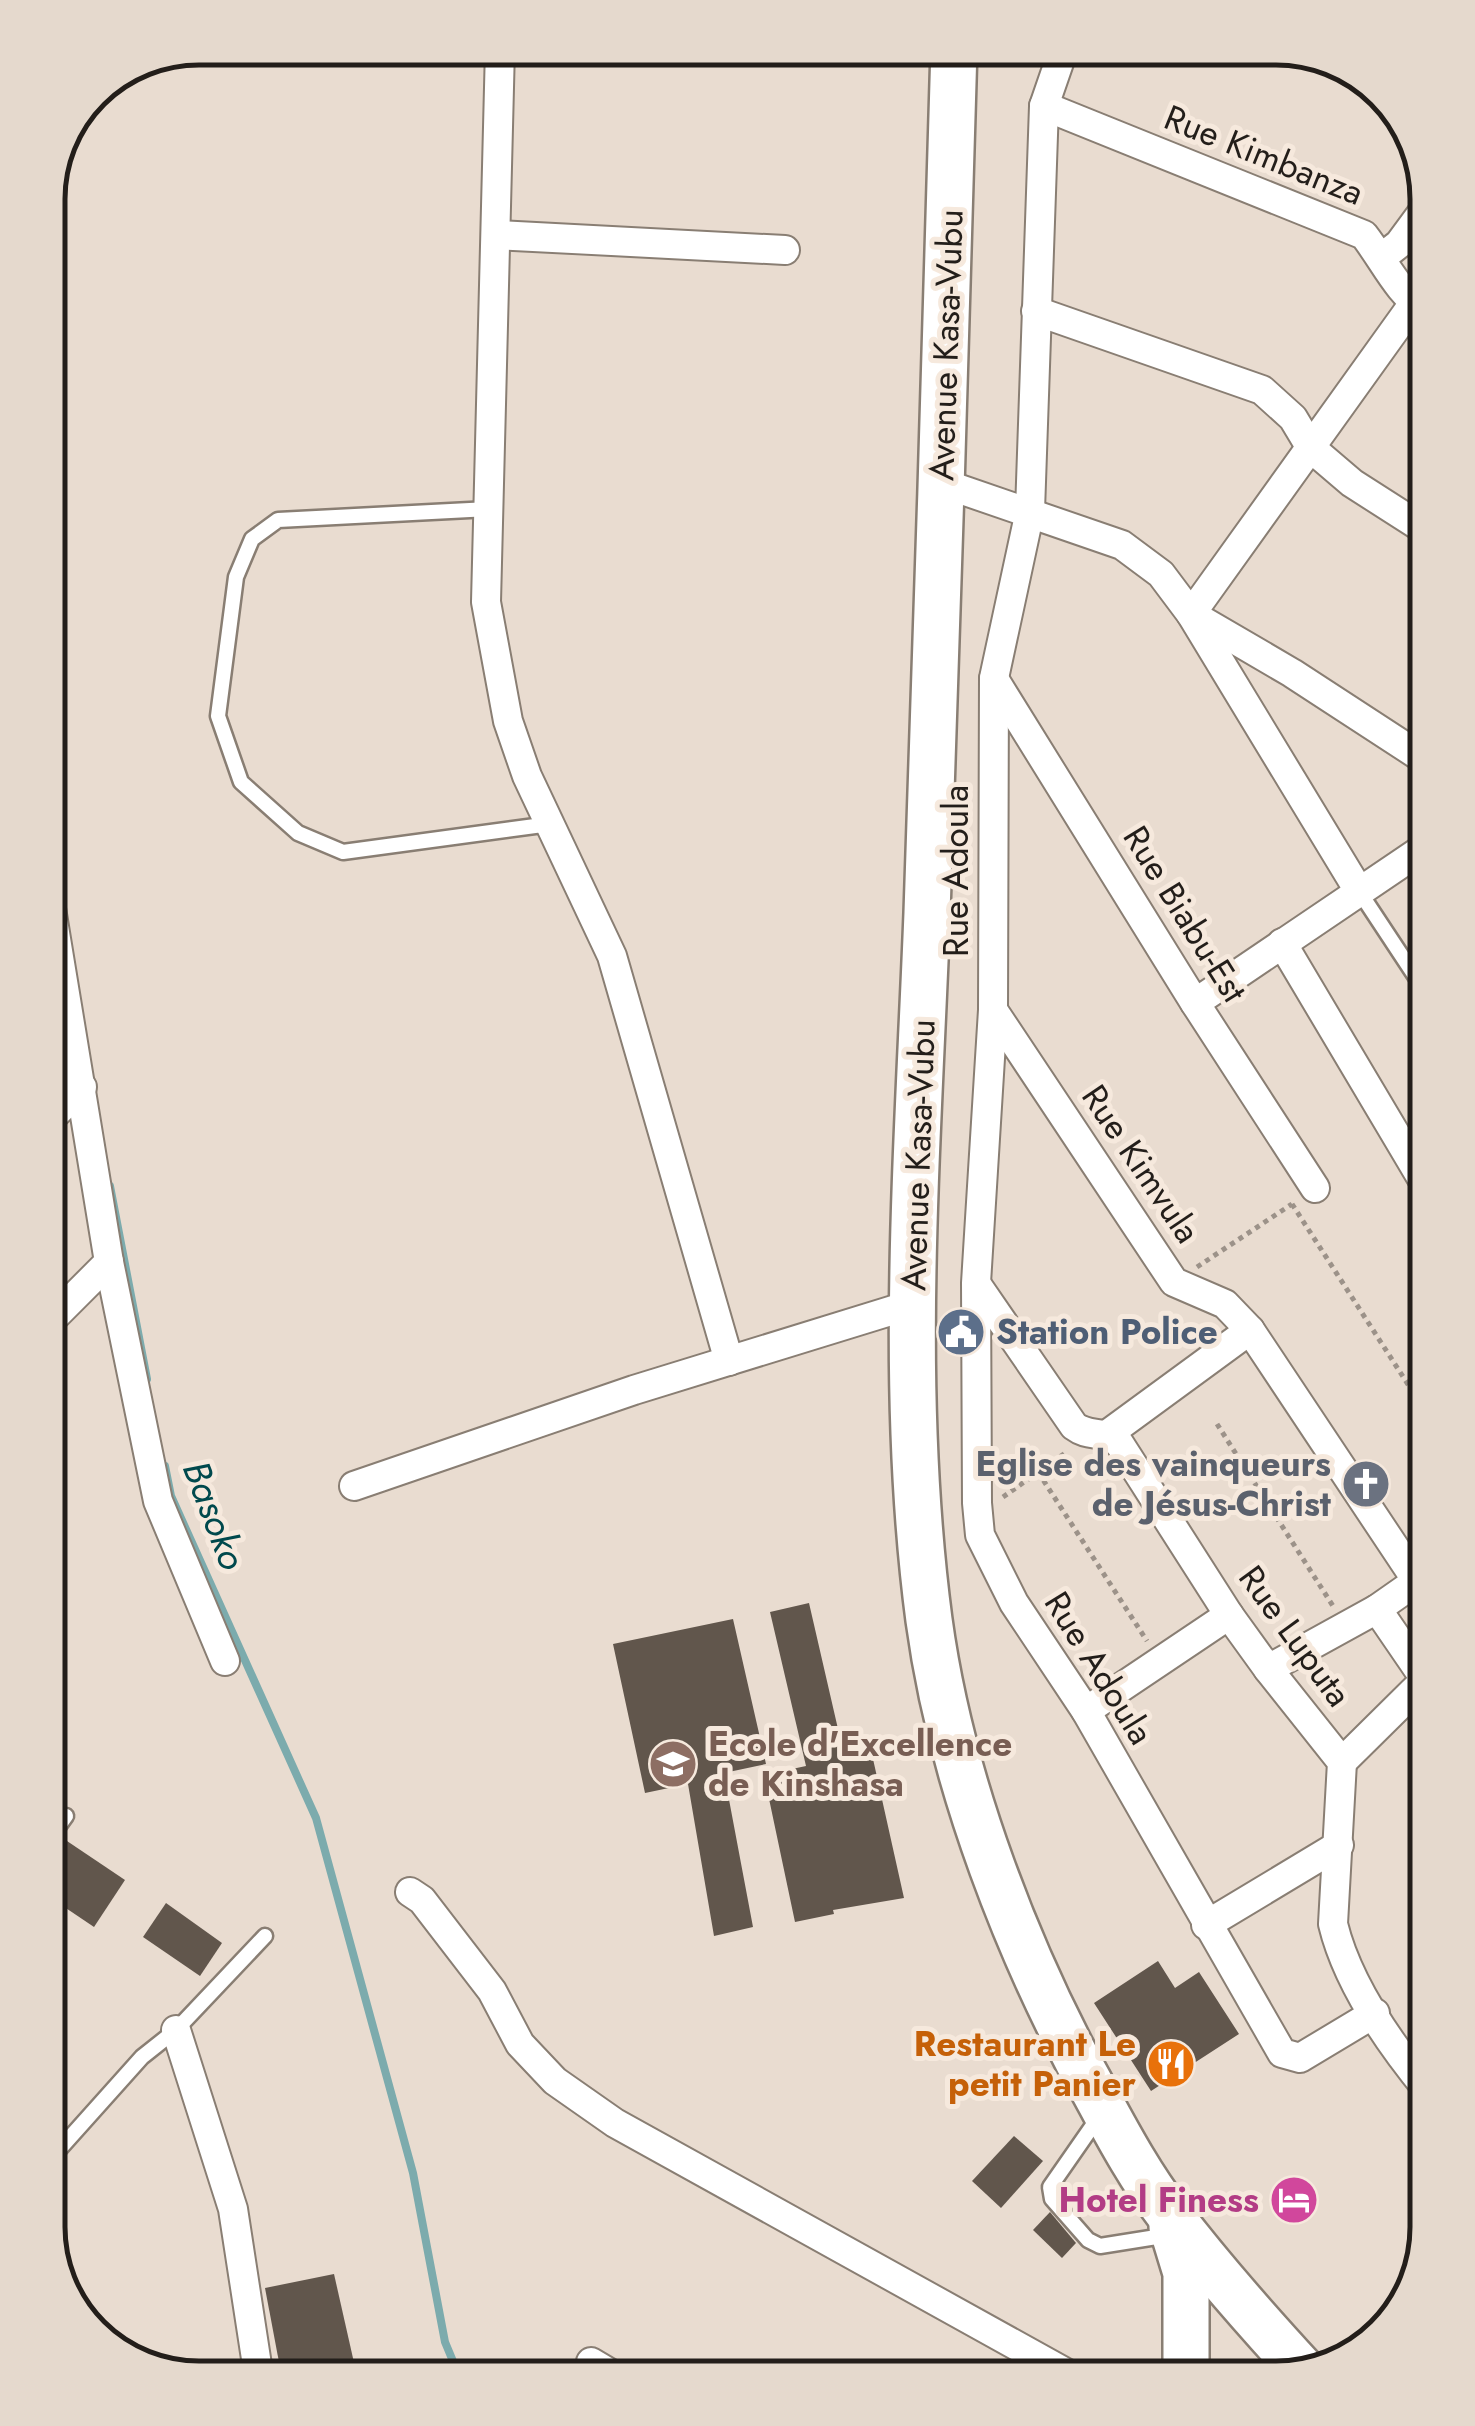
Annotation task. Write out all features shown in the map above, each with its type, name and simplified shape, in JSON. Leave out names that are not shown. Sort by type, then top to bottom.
[{"type":"main road","name":"Avenue Kasa-Vubu","points":[[954,65],[913,1304],[920,1522],[938,1672],[981,1835],[1050,2008],[1170,2222],[1293,2360]]},
{"type":"main road","name":"Avenue Kasa-Vubu","points":[[1170,2222],[1186,2273],[1186,2361]]},
{"type":"main road","points":[[1257,2320],[1275,2361]]},
{"type":"street","points":[[500,65],[486,602],[508,721],[527,776],[612,956],[728,1360]]},
{"type":"street","name":"Rue Adoula","points":[[1058,65],[1044,106],[1030,511],[994,678],[993,1010],[976,1284],[980,1535],[1014,1602],[1086,1711],[1282,2052],[1300,2058],[1375,2013]]},
{"type":"street","name":"Rue Kimbanza","points":[[1044,106],[1364,235],[1389,275],[1410,296]]},
{"type":"street","points":[[1381,258],[1410,231]]},
{"type":"street","points":[[496,235],[785,250]]},
{"type":"street","points":[[1036,311],[1262,390],[1292,418],[1311,448],[1352,483],[1410,519]]},
{"type":"street","points":[[1191,614],[1311,448],[1410,321]]},
{"type":"street","points":[[942,483],[1122,545],[1161,574],[1191,614],[1358,892]]},
{"type":"street","points":[[1191,614],[1410,748]]},
{"type":"street","name":"Rue Biabu-Est","points":[[994,678],[1315,1188]]},
{"type":"street","points":[[1196,1003],[1410,858]]},
{"type":"street","points":[[1282,943],[1410,1158]]},
{"type":"street","points":[[65,988],[109,1262],[158,1501],[225,1660]]},
{"type":"street","name":"Rue Kimvula","points":[[993,1010],[1174,1282],[1225,1304],[1250,1330],[1410,1561]]},
{"type":"street","points":[[65,1104],[82,1087]]},
{"type":"street","points":[[65,1305],[109,1262]]},
{"type":"street","name":"Rue Luputa","points":[[976,1284],[1074,1426],[1085,1434],[1102,1433],[1120,1442],[1268,1670],[1342,1762],[1333,1924],[1352,1976],[1410,2068]]},
{"type":"street","points":[[354,1486],[634,1390],[913,1304]]},
{"type":"street","points":[[1102,1433],[1250,1330]]},
{"type":"street","points":[[1268,1670],[1410,1586]]},
{"type":"street","points":[[1378,1608],[1410,1655]]},
{"type":"street","points":[[1086,1711],[1230,1614]]},
{"type":"street","points":[[1342,1762],[1410,1696]]},
{"type":"street","points":[[1206,1925],[1339,1845]]},
{"type":"street","points":[[410,1892],[422,1900],[492,1991],[520,2044],[555,2081],[614,2122],[1043,2361]]},
{"type":"street","points":[[176,2030],[232,2208],[255,2361]]},
{"type":"lane","points":[[488,509],[278,520],[252,538],[236,577],[218,716],[241,782],[298,833],[343,852],[550,824]]},
{"type":"lane","points":[[1358,892],[1410,968]]},
{"type":"lane","points":[[65,2143],[142,2057],[176,2030],[266,1936]]},
{"type":"lane","points":[[1104,2110],[1050,2187],[1052,2199],[1088,2240],[1100,2246],[1170,2222]]},
{"type":"path","points":[[1174,1282],[1315,1188]]},
{"type":"path","points":[[1292,1204],[1410,1386]]},
{"type":"path","points":[[1216,1424],[1346,1625]]},
{"type":"path","points":[[977,1503],[996,1502],[1102,1433]]},
{"type":"path","points":[[1038,1472],[1159,1661]]},
{"type":"building","points":[[809,1603],[844,1755],[871,1750],[904,1898],[833,1910],[834,1914],[795,1922],[764,1775],[806,1766],[770,1612]]},
{"type":"building","points":[[733,1619],[766,1764],[724,1773],[753,1927],[714,1936],[688,1784],[645,1793],[613,1644]]},
{"type":"building","points":[[65,1840],[125,1880],[94,1927],[65,1907]]},
{"type":"building","points":[[166,1903],[222,1943],[200,1976],[143,1937]]},
{"type":"building","points":[[1158,1961],[1175,1988],[1199,1972],[1239,2034],[1151,2091],[1094,2003]]},
{"type":"building","points":[[1014,2136],[1043,2161],[1001,2208],[972,2181]]},
{"type":"building","points":[[1050,2212],[1076,2243],[1062,2258],[1033,2230]]},
{"type":"building","points":[[334,2274],[354,2361],[279,2361],[265,2288]]},
{"type":"waterway","name":"Basoko","points":[[110,1186],[147,1379]]},
{"type":"waterway","name":"Basoko","points":[[165,1466],[171,1496],[316,1818],[413,2173],[445,2342],[453,2361]]},
{"type":"place","name":"Station Police","points":[[961,1332]]},
{"type":"place","name":"Eglise des vainqueurs de Jésus-Christ","points":[[1366,1484]]},
{"type":"place","name":"Ecole d'Excellence de Kinshasa","points":[[673,1764]]},
{"type":"place","name":"Restaurant Le petit Panier","points":[[1171,2064]]},
{"type":"place","name":"Hotel Finess","points":[[1294,2200]]}]
